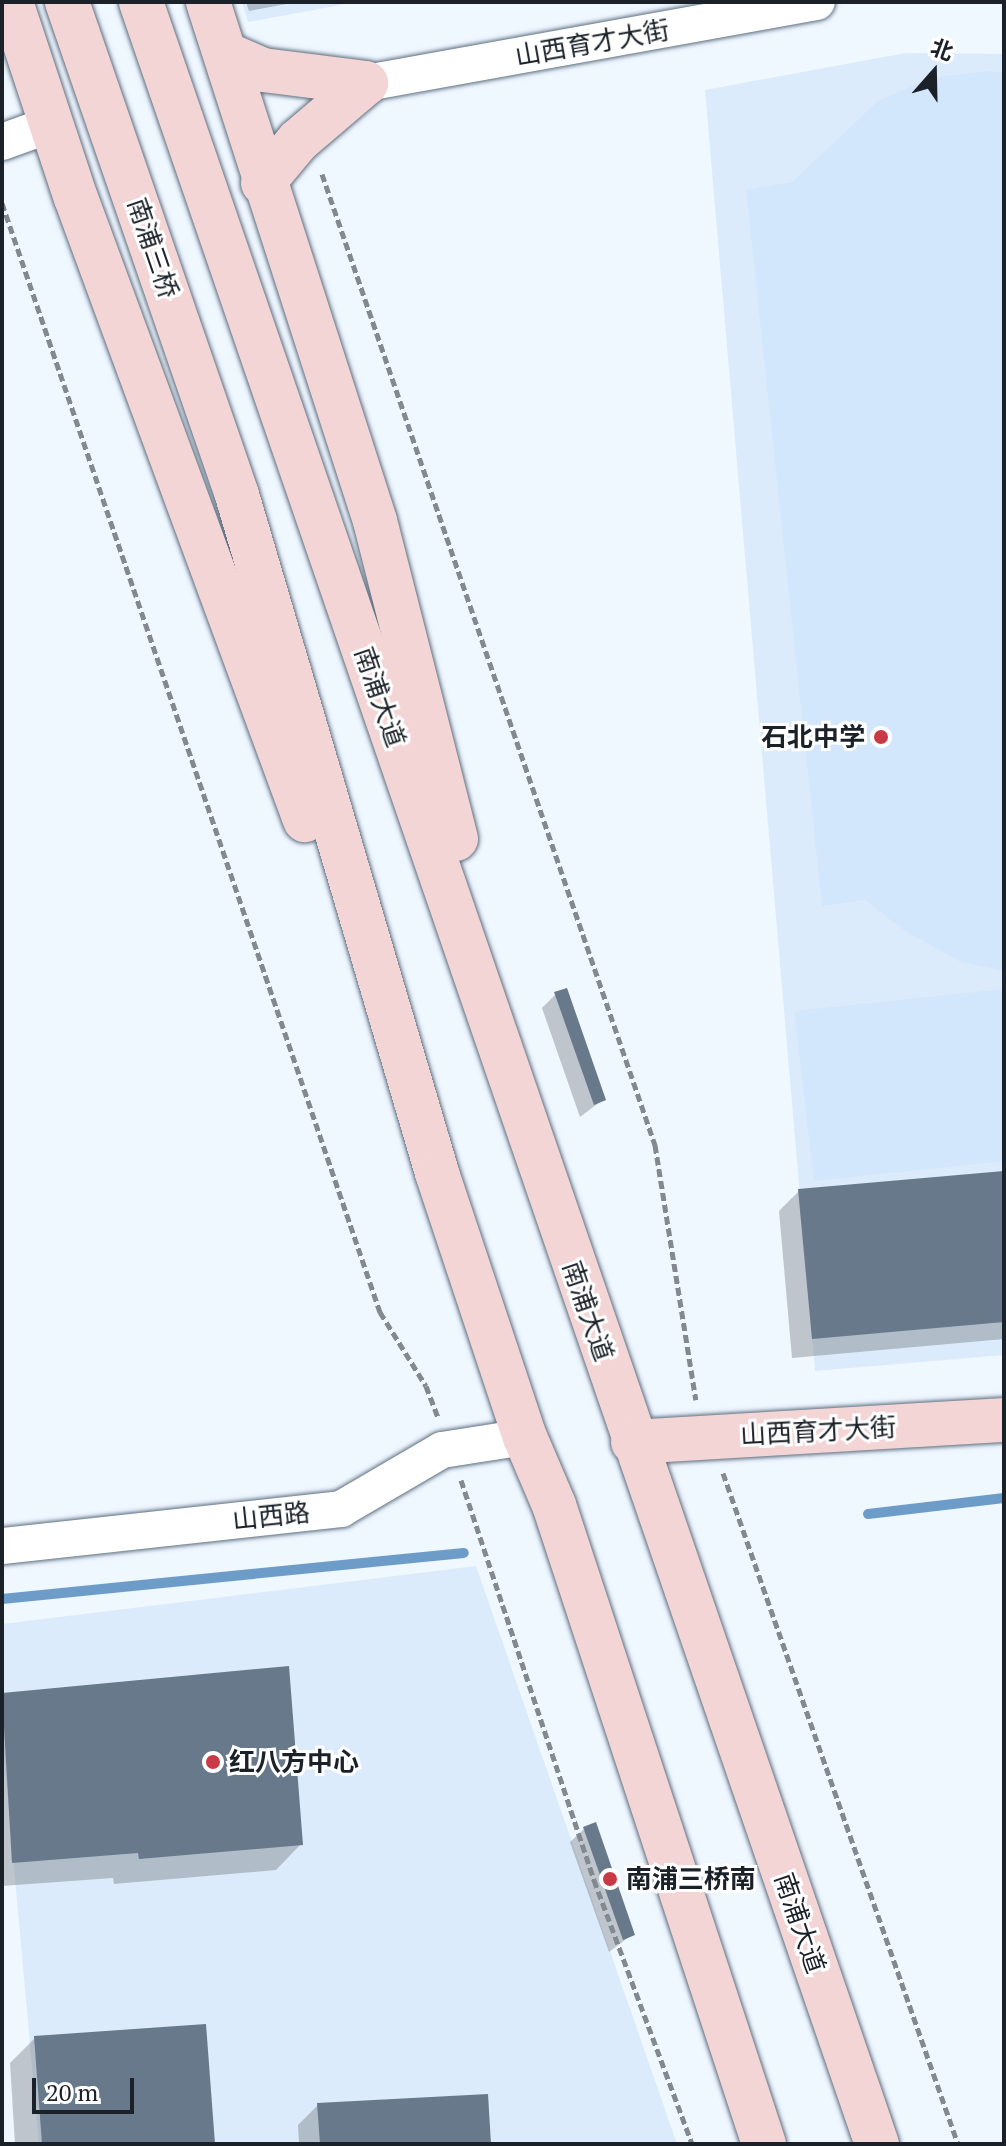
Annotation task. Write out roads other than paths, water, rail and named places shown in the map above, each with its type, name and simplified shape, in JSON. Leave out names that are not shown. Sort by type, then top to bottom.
[{"type":"main road","points":[[11,2],[52,124],[437,1173],[525,1437],[554,1505],[764,2144]]},
{"type":"main road","name":"南浦三桥","points":[[67,2],[237,495],[437,1173]]},
{"type":"main road","name":"南浦大道","points":[[141,2],[633,1442],[877,2144]]},
{"type":"main road","points":[[208,2],[263,183],[375,521],[542,1175]]},
{"type":"main road","points":[[226,54],[263,70],[366,83]]},
{"type":"main road","points":[[263,183],[298,141],[366,83]]},
{"type":"main road","name":"山西育才大街","points":[[633,1442],[1004,1420]]},
{"type":"street","name":"山西育才大街","points":[[366,83],[817,2]]},
{"type":"street","points":[[2,142],[52,124]]},
{"type":"street","name":"山西路","points":[[2,1546],[341,1509],[442,1450],[525,1437]]},
{"type":"waterway","points":[[868,1514],[1004,1498]]},
{"type":"waterway","points":[[2,1599],[464,1553]]},
{"type":"place","name":"石北中学","points":[[881,737]]},
{"type":"place","name":"红八方中心","points":[[213,1762]]},
{"type":"place","name":"南浦三桥南","points":[[610,1879]]}]
